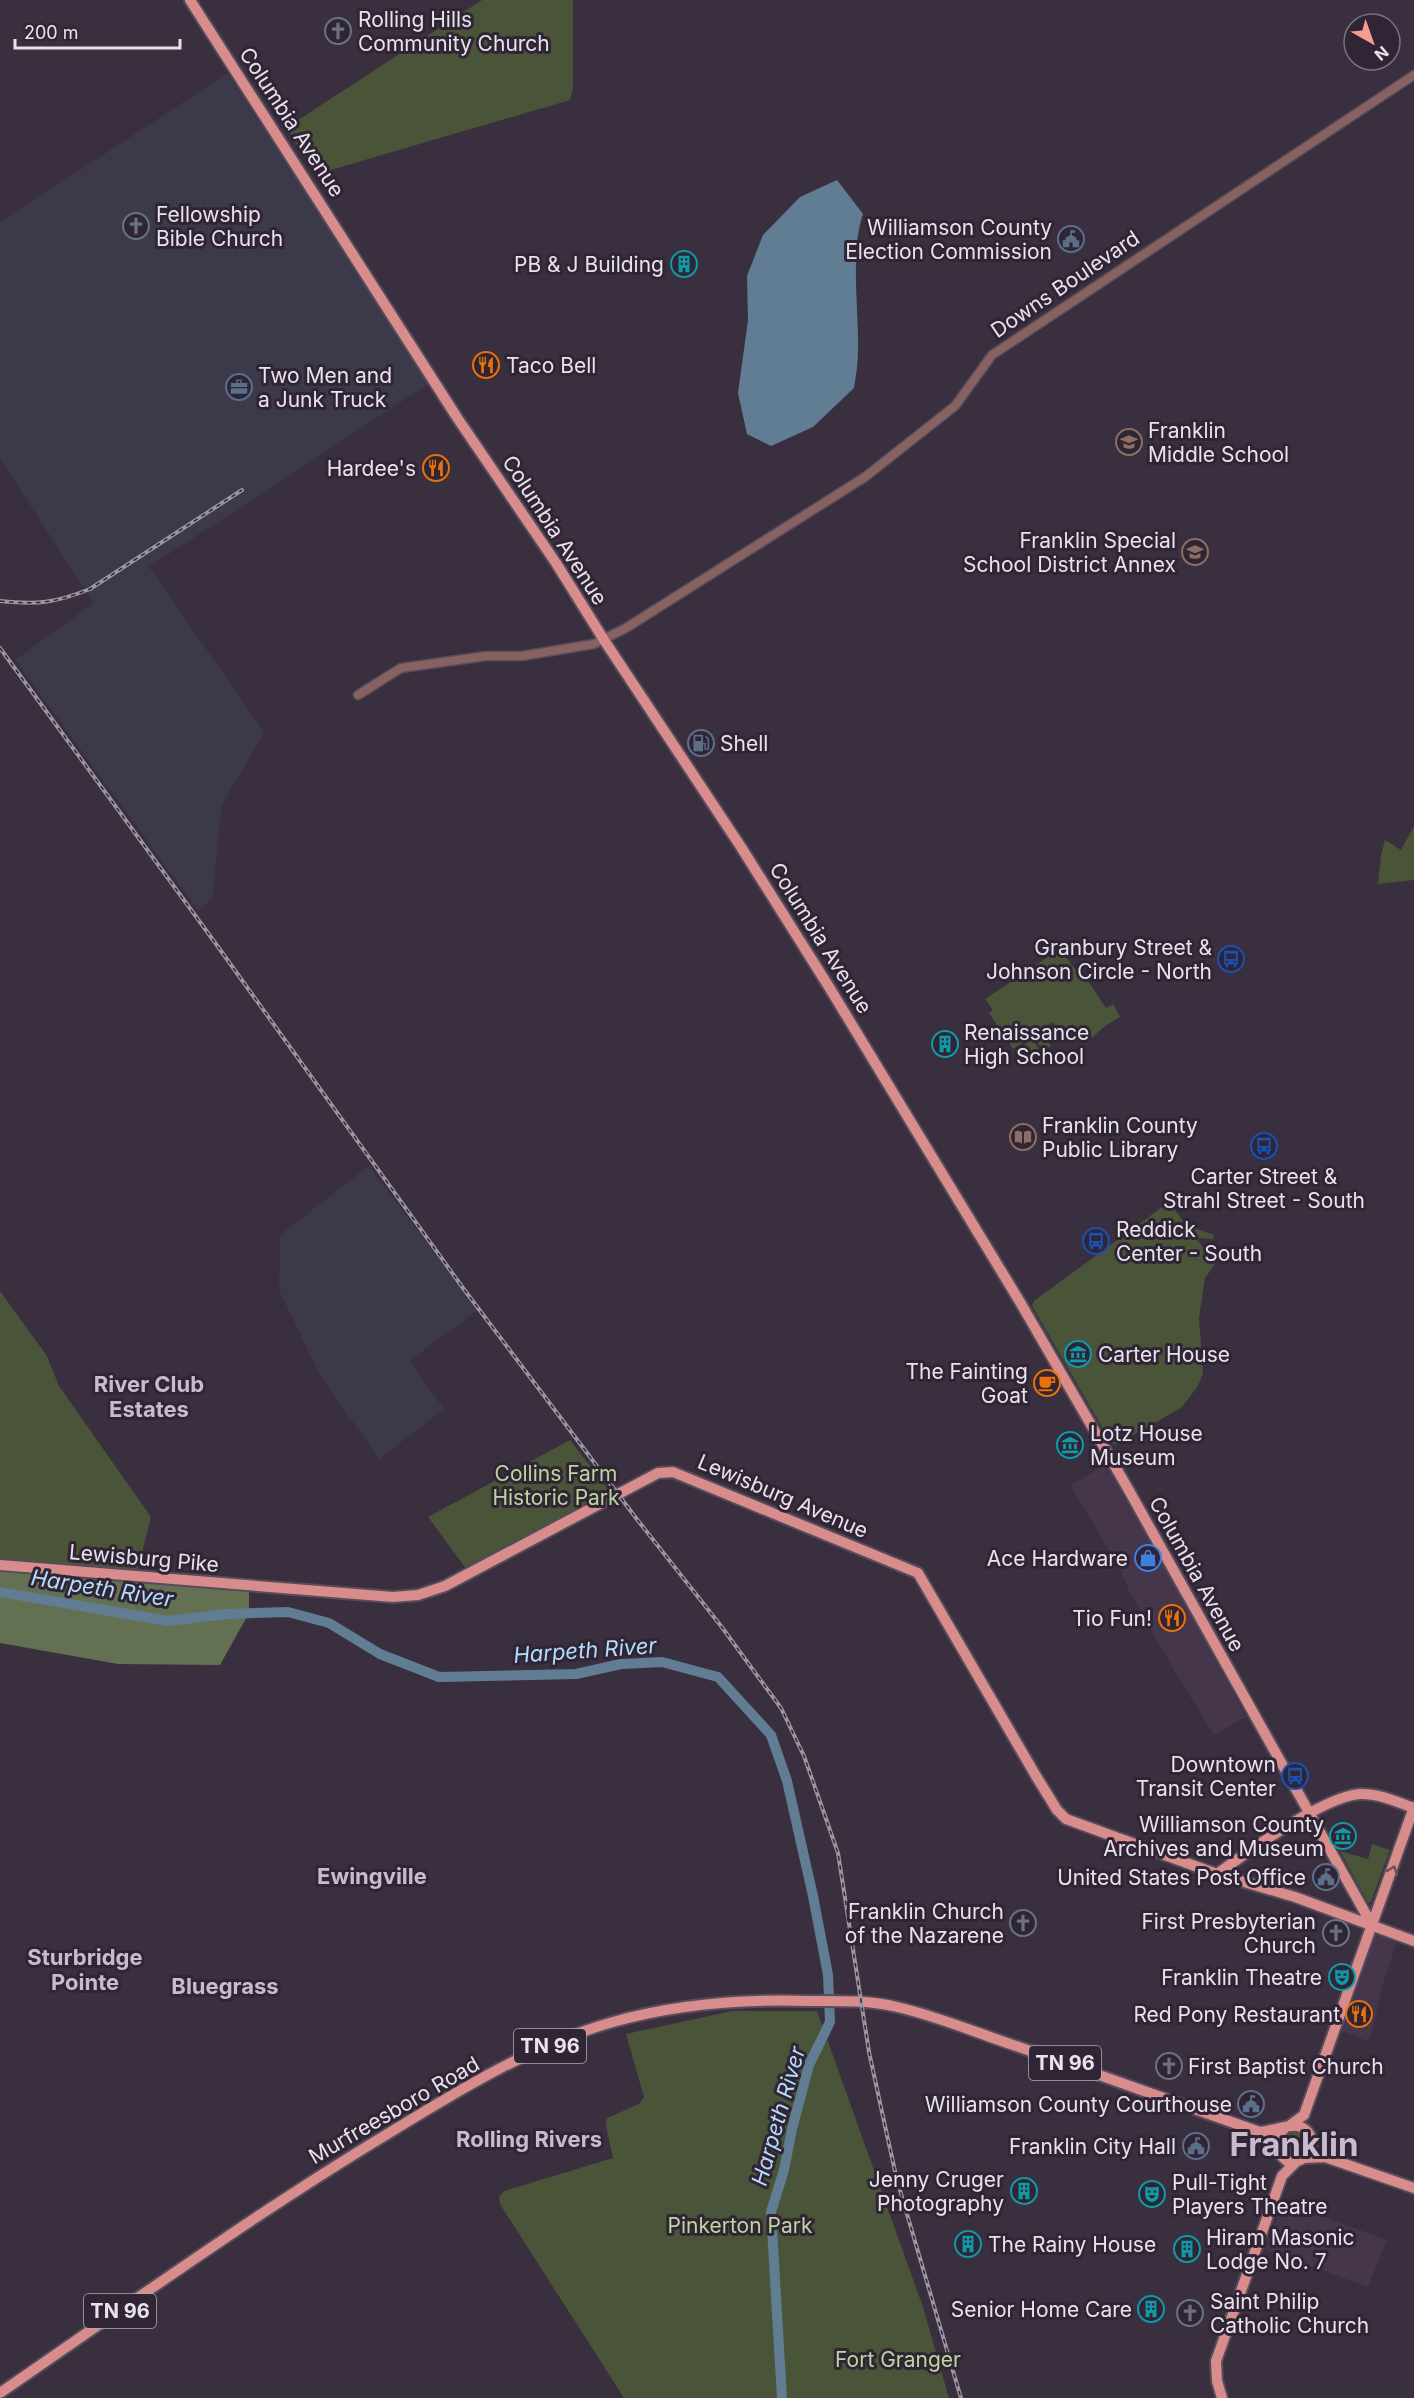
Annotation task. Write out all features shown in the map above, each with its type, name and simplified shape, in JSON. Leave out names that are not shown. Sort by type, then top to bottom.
[{"type":"main road","name":"Columbia Avenue","points":[[190,0],[458,419],[556,563],[603,640],[741,847],[830,987],[1010,1285],[1127,1487],[1372,1925]]},
{"type":"main road","name":"Lewisburg Avenue","points":[[284,1589],[393,1598],[418,1595],[445,1586],[658,1473],[680,1474],[918,1573],[1057,1810],[1066,1819],[1217,1874],[1295,1897],[1414,1941]]},
{"type":"main road","name":"Lewisburg Pike","points":[[0,1565],[284,1589]]},
{"type":"main road","points":[[1217,1874],[1263,1842],[1309,1815],[1327,1805],[1359,1794],[1378,1796],[1414,1807],[1304,2115],[1311,2149],[1282,2176],[1216,2361],[1217,2381],[1222,2398]]},
{"type":"main road","name":"Murfreesboro Road","points":[[0,2393],[327,2171],[435,2105],[531,2054],[611,2023],[658,2011],[698,2004],[748,2000],[859,2002],[897,2007],[1260,2132]]},
{"type":"main road","points":[[1282,2176],[1277,2136],[1304,2115]]},
{"type":"main road","points":[[1260,2132],[1298,2126],[1325,2157]]},
{"type":"main road","name":"TN 96","points":[[1260,2132],[1287,2161],[1300,2160]]},
{"type":"main road","points":[[1300,2160],[1318,2156],[1325,2157],[1414,2188]]},
{"type":"street","name":"Downs Boulevard","points":[[358,695],[401,668],[486,656],[522,656],[594,644],[663,606],[865,477],[955,406],[992,355],[1414,75]]},
{"type":"shaded area","points":[[227,73],[430,383],[149,567],[264,732],[222,805],[212,899],[198,910],[15,660],[94,603],[0,459],[0,223]]},
{"type":"shaded area","points":[[369,1166],[478,1310],[409,1361],[444,1409],[379,1459],[320,1375],[279,1290],[280,1235]]},
{"type":"shaded area","points":[[1106,1465],[1185,1603],[1246,1717],[1214,1735],[1178,1677],[1131,1595],[1119,1567],[1070,1485]]},
{"type":"shaded area","points":[[1379,1934],[1397,1941],[1368,2041],[1341,2031],[1375,1935]]},
{"type":"shaded area","points":[[1283,2202],[1387,2240],[1368,2287],[1264,2249]]},
{"type":"green space","points":[[482,0],[573,0],[573,88],[570,100],[317,174],[286,128]]},
{"type":"green space","points":[[1414,826],[1414,880],[1378,884],[1385,840],[1401,850]]},
{"type":"green space","points":[[1060,949],[1083,980],[1086,978],[1106,1008],[1113,1004],[1120,1017],[1089,1040],[1079,1031],[1067,1035],[1061,1025],[1057,1028],[1053,1022],[1013,1049],[989,1013],[993,1010],[985,999]]},
{"type":"green space","points":[[1053,1026],[1062,1039],[1054,1044],[1045,1031]]},
{"type":"green space","points":[[1043,1033],[1051,1046],[1043,1051],[1035,1038]]},
{"type":"green space","points":[[1032,1039],[1041,1052],[1032,1058],[1024,1045]]},
{"type":"green space","points":[[1022,1046],[1030,1059],[1022,1064],[1014,1051]]},
{"type":"green space","points":[[1169,1202],[1191,1231],[1194,1228],[1214,1235],[1213,1239],[1196,1238],[1215,1264],[1205,1278],[1199,1318],[1203,1373],[1198,1386],[1181,1408],[1115,1445],[1110,1441],[1032,1306],[1034,1301]]},
{"type":"green space","points":[[0,1291],[47,1356],[59,1386],[151,1517],[136,1577],[0,1565]]},
{"type":"green space","name":"Collins Farm Historic Park","points":[[570,1440],[611,1493],[467,1570],[428,1517]]},
{"type":"green space","points":[[0,1565],[249,1587],[249,1613],[220,1665],[118,1664],[0,1643]]},
{"type":"green space","points":[[1372,1844],[1390,1850],[1371,1902],[1368,1903],[1340,1851],[1368,1859]]},
{"type":"green space","name":"Pinkerton Park","points":[[732,2011],[817,2011],[923,2307],[949,2398],[624,2398],[500,2204],[499,2197],[504,2191],[613,2158],[606,2126],[607,2118],[639,2104],[644,2097],[626,2034]]},
{"type":"green space","points":[[1294,2130],[1304,2134],[1308,2144],[1304,2154],[1294,2158],[1284,2154],[1280,2144],[1284,2134]]},
{"type":"water","points":[[837,180],[863,214],[859,229],[856,263],[858,355],[854,388],[813,427],[771,446],[747,434],[738,393],[748,320],[747,276],[763,235],[800,197]]},
{"type":"waterway","name":"Harpeth River","points":[[0,1592],[168,1621],[227,1614],[288,1612],[329,1623],[380,1654],[439,1677],[576,1674],[621,1664],[662,1662],[718,1677],[771,1735],[787,1781],[828,1975],[830,2022],[809,2065],[784,2170],[771,2212],[782,2398]]},
{"type":"railway","points":[[0,601],[46,602],[90,589],[242,490]]},
{"type":"railway","points":[[0,648],[463,1288],[781,1708],[804,1756],[838,1853],[869,2052],[897,2180],[961,2398]]},
{"type":"place","name":"Rolling Hills Community Church","points":[[338,31]]},
{"type":"place","name":"Fellowship Bible Church","points":[[136,226]]},
{"type":"place","name":"Williamson County Election Commission","points":[[1071,239]]},
{"type":"place","name":"PB & J Building","points":[[684,264]]},
{"type":"place","name":"Taco Bell","points":[[486,365]]},
{"type":"place","name":"Two Men and a Junk Truck","points":[[239,387]]},
{"type":"place","name":"Franklin Middle School","points":[[1129,442]]},
{"type":"place","name":"Hardee's","points":[[436,468]]},
{"type":"place","name":"Franklin Special School District Annex","points":[[1195,552]]},
{"type":"place","name":"Shell","points":[[701,743]]},
{"type":"place","name":"Granbury Street & Johnson Circle - North","points":[[1231,959]]},
{"type":"place","name":"Renaissance High School","points":[[945,1044]]},
{"type":"place","name":"Franklin County Public Library","points":[[1023,1137]]},
{"type":"place","name":"Carter Street & Strahl Street - South","points":[[1264,1146]]},
{"type":"place","name":"Reddick Center - South","points":[[1096,1241]]},
{"type":"place","name":"Carter House","points":[[1078,1354]]},
{"type":"place","name":"The Fainting Goat","points":[[1047,1383]]},
{"type":"place","name":"Lotz House Museum","points":[[1070,1445]]},
{"type":"place","name":"Ace Hardware","points":[[1148,1558]]},
{"type":"place","name":"Tio Fun!","points":[[1172,1618]]},
{"type":"place","name":"Downtown Transit Center","points":[[1295,1776]]},
{"type":"place","name":"Williamson County Archives and Museum","points":[[1343,1836]]},
{"type":"place","name":"United States Post Office","points":[[1326,1877]]},
{"type":"place","name":"Franklin Church of the Nazarene","points":[[1023,1923]]},
{"type":"place","name":"First Presbyterian Church","points":[[1336,1933]]},
{"type":"place","name":"Franklin Theatre","points":[[1342,1977]]},
{"type":"place","name":"Red Pony Restaurant","points":[[1359,2014]]},
{"type":"place","name":"First Baptist Church","points":[[1169,2066]]},
{"type":"place","name":"Williamson County Courthouse","points":[[1251,2104]]},
{"type":"place","name":"Franklin City Hall","points":[[1196,2146]]},
{"type":"place","name":"Jenny Cruger Photography","points":[[1024,2191]]},
{"type":"place","name":"Pull-Tight Players Theatre","points":[[1152,2194]]},
{"type":"place","name":"The Rainy House","points":[[968,2244]]},
{"type":"place","name":"Hiram Masonic Lodge No. 7","points":[[1187,2249]]},
{"type":"place","name":"Senior Home Care","points":[[1151,2309]]},
{"type":"place","name":"Saint Philip Catholic Church","points":[[1190,2313]]},
{"type":"district","name":"River Club Estates","points":[[149,1396]]},
{"type":"district","name":"Ewingville","points":[[372,1876]]},
{"type":"district","name":"Sturbridge Pointe","points":[[85,1970]]},
{"type":"district","name":"Bluegrass","points":[[225,1986]]},
{"type":"district","name":"Rolling Rivers","points":[[529,2139]]},
{"type":"district","name":"Franklin","points":[[1294,2144]]},
{"type":"park label","name":"Fort Granger","points":[[898,2359]]}]
